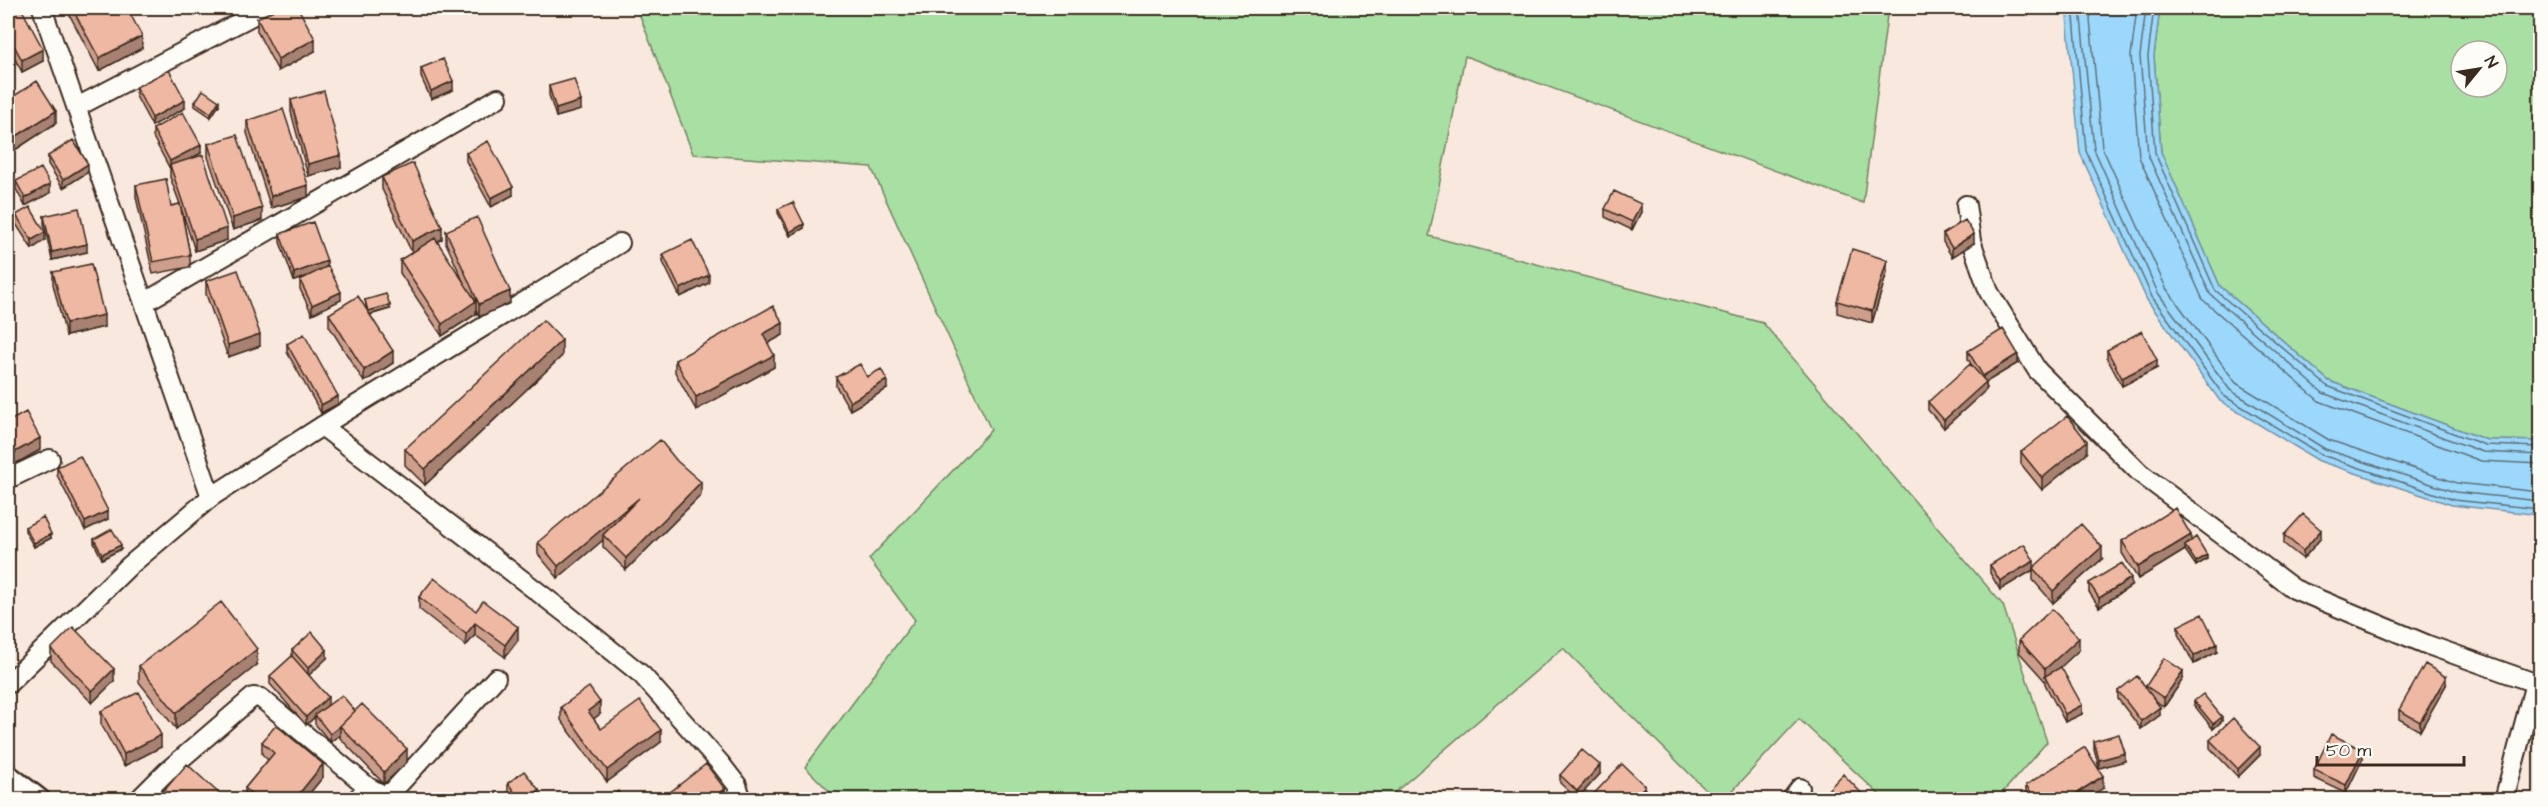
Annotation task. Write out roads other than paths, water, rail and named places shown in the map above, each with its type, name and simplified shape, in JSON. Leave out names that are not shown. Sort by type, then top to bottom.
[{"type":"street","points":[[42,8],[211,497]]},
{"type":"street","points":[[76,106],[267,8]]},
{"type":"street","points":[[144,302],[498,98]]},
{"type":"street","points":[[1966,205],[1971,241],[1989,292],[2037,370],[2140,473],[2294,590],[2428,645],[2538,685],[2504,800]]},
{"type":"street","points":[[8,684],[128,567],[211,497],[620,243]]},
{"type":"street","points":[[322,426],[564,612],[642,675],[737,784],[742,800]]},
{"type":"street","points":[[8,479],[50,459]]},
{"type":"street","points":[[138,800],[167,771],[253,697],[261,698],[362,793],[392,792],[496,678]]},
{"type":"street","points":[[8,776],[39,800]]},
{"type":"water","points":[[2070,8],[2160,8],[2154,56],[2161,152],[2220,286],[2329,381],[2487,440],[2540,441],[2540,515],[2452,505],[2319,461],[2220,401],[2147,300],[2080,153],[2067,16]]}]
